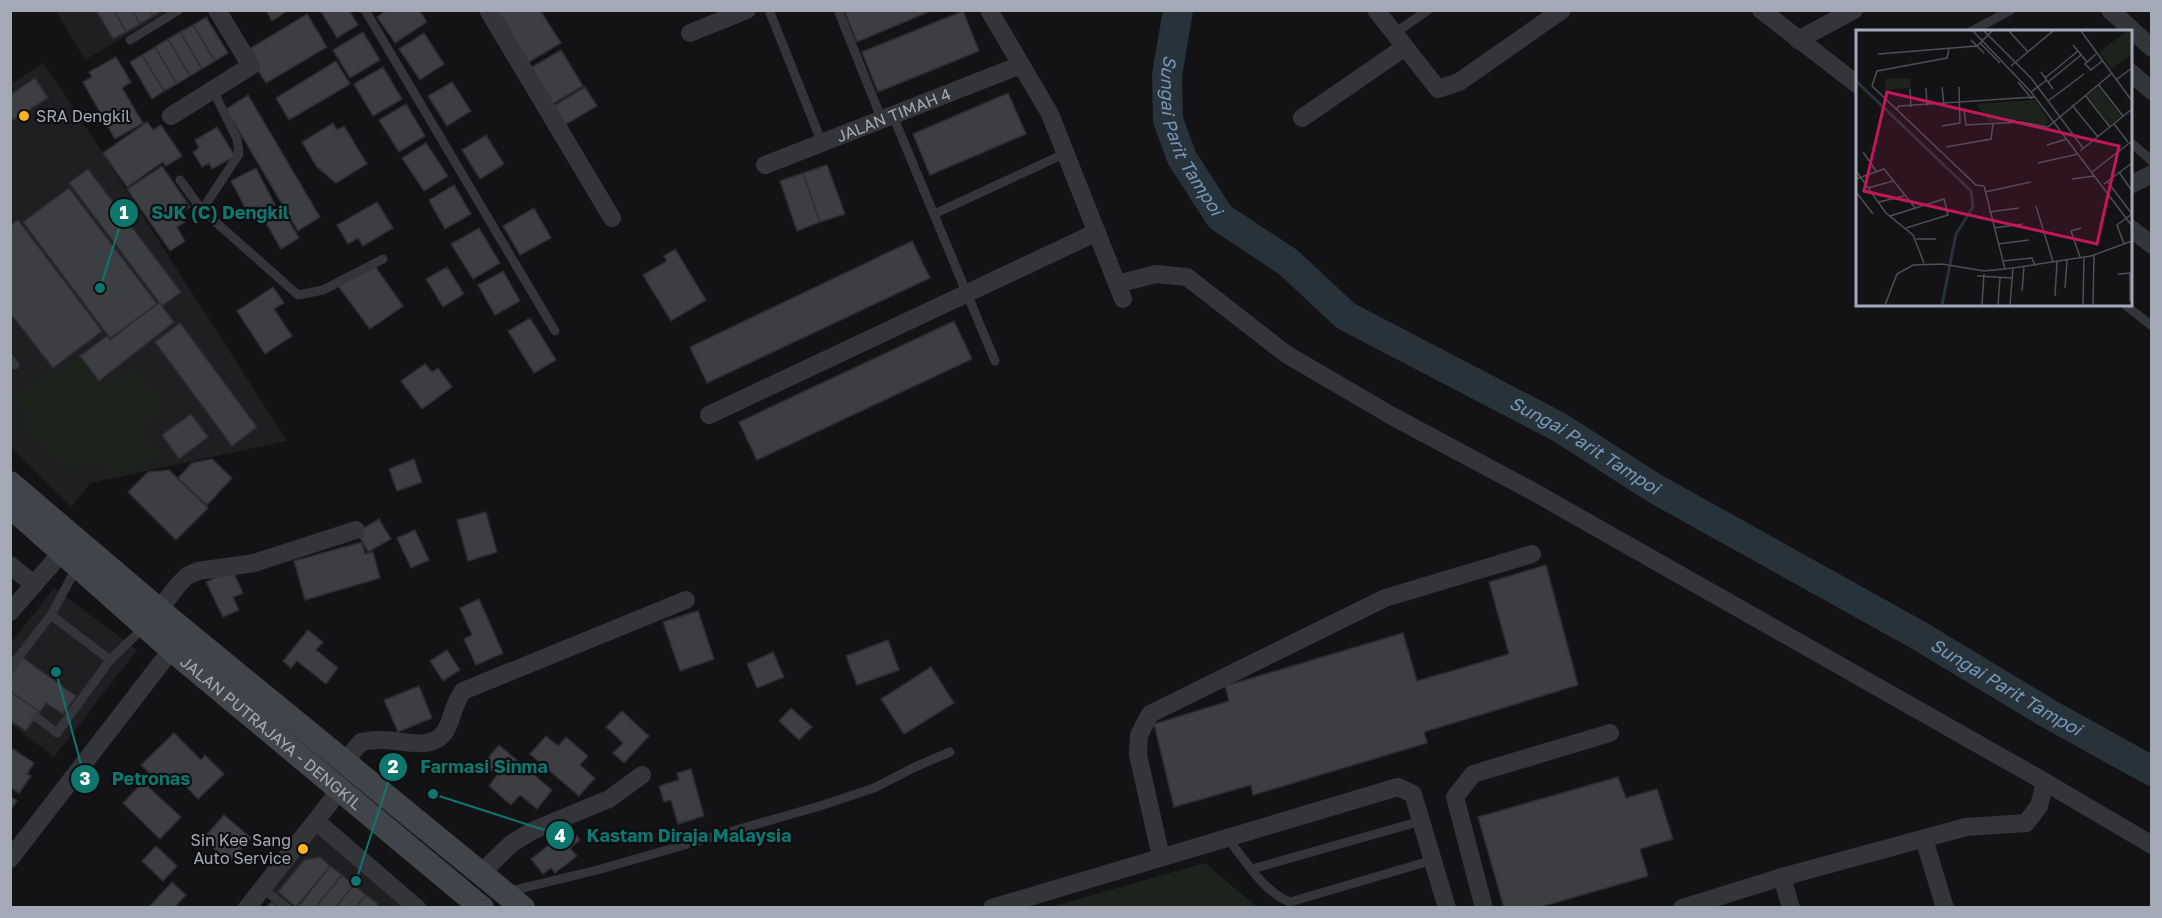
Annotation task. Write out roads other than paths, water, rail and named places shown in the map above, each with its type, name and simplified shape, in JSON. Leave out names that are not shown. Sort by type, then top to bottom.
[{"type":"main road","points":[[10,483],[178,641]]},
{"type":"main road","points":[[10,506],[70,558],[152,618]]},
{"type":"main road","name":"JALAN PUTRAJAYA - DENGKIL","points":[[178,641],[345,761],[514,900]]},
{"type":"main road","name":"JALAN PUTRAJAYA - DENGKIL","points":[[178,641],[340,790],[482,908]]},
{"type":"street","points":[[171,116],[251,66],[217,10]]},
{"type":"street","points":[[488,10],[612,218]]},
{"type":"street","points":[[690,33],[747,10]]},
{"type":"street","points":[[989,10],[1050,114],[1120,292],[1156,274],[1187,277],[1286,354],[1392,416],[1534,492],[2045,782],[2151,846]]},
{"type":"street","points":[[1376,10],[1438,89],[1459,82],[1562,10]]},
{"type":"street","points":[[1761,10],[1856,84]]},
{"type":"street","points":[[1798,40],[1854,10]]},
{"type":"street","points":[[2110,10],[2128,30]]},
{"type":"street","points":[[2133,36],[2151,48]]},
{"type":"street","points":[[1302,118],[1400,40]]},
{"type":"street","name":"JALAN TIMAH 4","points":[[765,165],[1021,65]]},
{"type":"street","points":[[2132,74],[2151,91]]},
{"type":"street","points":[[2132,184],[2151,174]]},
{"type":"street","points":[[2132,230],[2151,245]]},
{"type":"street","points":[[709,415],[1097,232]]},
{"type":"street","points":[[152,618],[178,585],[187,576],[198,571],[254,564],[356,530]]},
{"type":"street","points":[[1161,857],[1138,755],[1139,735],[1150,714],[1385,598],[1532,554]]},
{"type":"street","points":[[10,612],[34,585],[70,558]]},
{"type":"street","points":[[10,565],[34,585]]},
{"type":"street","points":[[345,761],[361,742],[380,740],[426,743],[440,739],[447,728],[455,703],[463,691],[686,600]]},
{"type":"street","points":[[10,859],[178,641]]},
{"type":"street","points":[[1484,908],[1455,797],[1473,774],[1610,733]]},
{"type":"street","points":[[481,873],[512,843],[534,830],[609,799],[642,775]]},
{"type":"street","points":[[1682,908],[1782,876],[1966,827],[2026,823],[2039,806],[2045,782]]},
{"type":"street","points":[[992,908],[1398,787],[1413,794],[1447,908]]},
{"type":"street","points":[[247,908],[340,790]]},
{"type":"street","points":[[316,821],[417,908]]},
{"type":"street","points":[[1924,839],[1945,908]]},
{"type":"street","points":[[1782,876],[1791,908]]},
{"type":"lane","points":[[130,40],[179,10]]},
{"type":"lane","points":[[365,10],[555,331]]},
{"type":"lane","points":[[769,10],[822,143]]},
{"type":"lane","points":[[837,10],[934,214],[995,361]]},
{"type":"lane","points":[[1400,40],[1428,10]]},
{"type":"lane","points":[[1974,30],[2012,10]]},
{"type":"lane","points":[[202,210],[239,154],[237,139],[213,90]]},
{"type":"lane","points":[[2132,144],[2151,160]]},
{"type":"lane","points":[[934,214],[1066,153]]},
{"type":"lane","points":[[180,180],[202,210],[298,295],[323,290],[383,258]]},
{"type":"lane","points":[[2126,306],[2151,326]]},
{"type":"lane","points":[[10,668],[51,615],[70,558]]},
{"type":"lane","points":[[51,615],[110,660]]},
{"type":"lane","points":[[36,717],[57,733],[110,660],[152,618]]},
{"type":"lane","points":[[514,900],[601,869],[833,802],[874,788],[950,752]]},
{"type":"lane","points":[[1252,869],[1421,821]]},
{"type":"lane","points":[[1227,838],[1266,886],[1280,898],[1290,902],[1433,860]]},
{"type":"lane","points":[[262,888],[286,908]]},
{"type":"waterway","name":"Sungai Parit Tampoi","points":[[1178,10],[1167,75],[1168,120],[1182,158],[1220,217],[1288,262],[1346,316],[1559,427],[1654,488],[1918,635],[2049,714],[2152,771]]},
{"type":"place","name":"SRA Dengkil","points":[[24,116]]},
{"type":"place","name":"SJK (C) Dengkil","points":[[100,288]]},
{"type":"place","name":"Petronas","points":[[56,672]]},
{"type":"place","name":"Kastam Diraja Malaysia","points":[[433,794]]},
{"type":"place","name":"Sin Kee Sang Auto Service","points":[[303,849]]},
{"type":"place","name":"Farmasi Sinma","points":[[356,881]]}]
